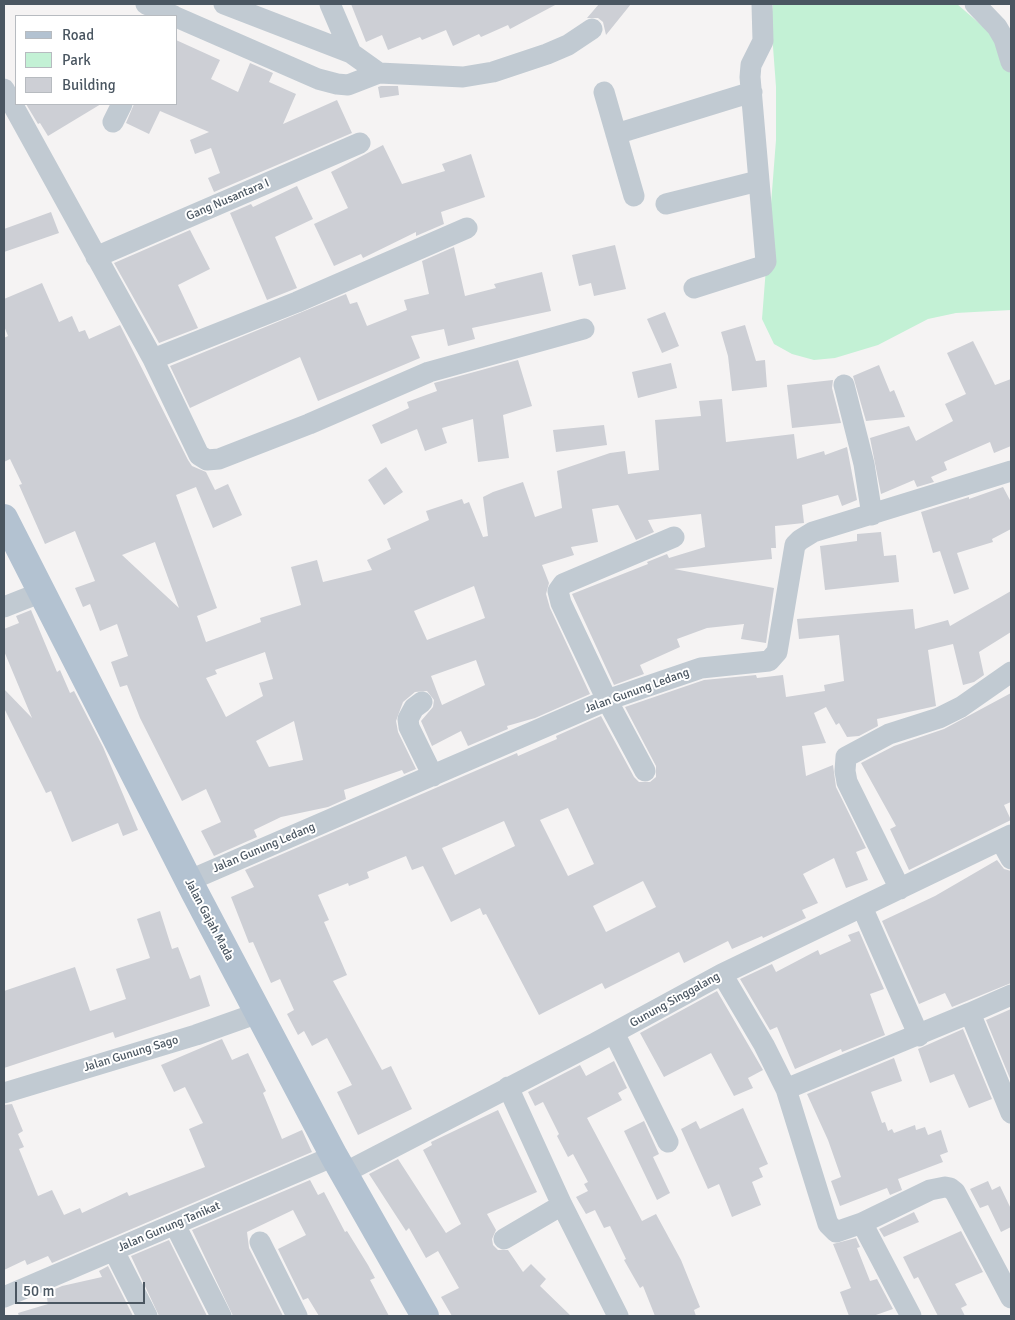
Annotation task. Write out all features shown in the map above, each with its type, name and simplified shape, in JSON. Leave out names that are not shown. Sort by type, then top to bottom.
[{"type":"main road","name":"Jalan Gajah Mada","points":[[4,518],[188,881],[339,1165],[425,1316]]},
{"type":"street","points":[[146,4],[170,15]]},
{"type":"street","points":[[224,4],[351,53],[379,73]]},
{"type":"street","points":[[250,14],[269,4]]},
{"type":"street","points":[[330,4],[351,53]]},
{"type":"street","points":[[694,288],[764,264],[766,259],[758,181],[751,65],[763,41],[762,4]]},
{"type":"street","points":[[975,4],[997,27],[1004,39],[1011,62]]},
{"type":"street","points":[[178,19],[328,82],[348,85],[379,73],[475,76],[547,54],[568,45],[592,29]]},
{"type":"street","points":[[4,89],[9,114],[96,257],[153,360],[199,455],[207,460],[219,459],[309,424],[429,372],[584,330]]},
{"type":"street","points":[[604,92],[634,196]]},
{"type":"street","points":[[616,134],[752,92]]},
{"type":"street","name":"Gang Nusantara I","points":[[96,257],[360,144]]},
{"type":"street","points":[[666,204],[758,181]]},
{"type":"street","points":[[153,360],[297,302],[467,228]]},
{"type":"street","points":[[844,385],[864,464],[872,514]]},
{"type":"street","name":"Jalan Gunung Ledang","points":[[188,881],[607,700],[701,668],[769,661],[778,652],[794,545],[813,532],[1011,471]]},
{"type":"street","points":[[645,771],[607,700],[561,603],[558,589],[563,584],[674,537]]},
{"type":"street","points":[[4,607],[42,592]]},
{"type":"street","points":[[900,889],[847,782],[845,771],[846,757],[889,734],[939,718],[961,707],[1011,672]]},
{"type":"street","points":[[422,702],[414,708],[408,719],[409,727],[433,776]]},
{"type":"street","points":[[1006,838],[1011,859]]},
{"type":"street","name":"Gunung Singgalang","points":[[339,1165],[508,1087],[614,1033],[722,974],[1006,838]]},
{"type":"street","points":[[862,907],[919,1036]]},
{"type":"street","points":[[722,974],[764,1045],[786,1089],[828,1224],[836,1232],[862,1223],[930,1190],[940,1187],[950,1188],[955,1192],[1011,1298]]},
{"type":"street","points":[[786,1089],[919,1036],[1011,995]]},
{"type":"street","name":"Jalan Gunung Sago","points":[[4,1093],[179,1040],[258,1013]]},
{"type":"street","points":[[970,1014],[1011,1114]]},
{"type":"street","points":[[614,1033],[668,1142]]},
{"type":"street","points":[[508,1087],[562,1205],[618,1316]]},
{"type":"street","name":"Jalan Gunung Tanikat","points":[[4,1296],[175,1225],[339,1165]]},
{"type":"street","points":[[504,1239],[562,1205]]},
{"type":"street","points":[[862,1223],[911,1316]]},
{"type":"street","points":[[175,1225],[221,1316]]},
{"type":"street","points":[[260,1242],[296,1316]]},
{"type":"street","points":[[114,1250],[147,1316]]},
{"type":"green space","points":[[773,4],[957,4],[994,36],[1011,74],[1011,310],[956,313],[928,319],[878,345],[835,358],[814,360],[792,354],[774,344],[762,319],[776,140],[776,87],[771,20]]},
{"type":"building","points":[[351,4],[557,4],[510,29],[508,25],[481,37],[479,34],[453,46],[446,30],[422,40],[420,37],[388,50],[382,35],[366,42]]},
{"type":"building","points":[[599,4],[631,4],[606,35],[603,22],[598,18],[587,18]]},
{"type":"building","points":[[178,41],[220,60],[211,79],[238,92],[250,63],[273,73],[269,82],[296,94],[283,124],[337,100],[352,133],[214,192],[208,178],[220,173],[211,148],[195,154],[190,140],[209,132],[160,111],[149,134],[126,123],[134,105],[178,105]]},
{"type":"building","points":[[398,86],[399,95],[380,98],[378,87]]},
{"type":"building","points":[[27,105],[99,105],[48,136],[40,123],[38,124]]},
{"type":"building","points":[[383,145],[402,184],[445,171],[442,164],[471,154],[485,197],[441,212],[444,224],[416,236],[416,232],[363,258],[361,254],[334,266],[314,224],[348,208],[331,172]]},
{"type":"building","points":[[297,186],[313,219],[275,237],[297,288],[267,300],[230,213],[251,204],[253,207]]},
{"type":"building","points":[[51,212],[59,233],[4,252],[4,229]]},
{"type":"building","points":[[190,230],[210,269],[178,285],[198,328],[159,343],[114,263]]},
{"type":"building","points":[[615,245],[626,289],[594,296],[591,283],[579,286],[572,255]]},
{"type":"building","points":[[454,247],[465,296],[496,288],[494,284],[542,272],[551,311],[472,328],[475,339],[448,346],[444,329],[411,336],[420,358],[318,401],[300,357],[190,408],[170,366],[346,294],[350,304],[357,302],[367,326],[407,310],[404,300],[429,294],[422,261]]},
{"type":"building","points":[[42,283],[59,322],[72,316],[79,332],[85,330],[89,339],[120,325],[192,466],[206,472],[215,490],[228,484],[242,515],[213,528],[196,487],[176,495],[217,608],[197,616],[206,642],[261,622],[260,618],[301,605],[291,567],[317,560],[323,582],[372,570],[367,560],[391,549],[387,539],[429,520],[426,511],[462,499],[464,504],[469,502],[483,537],[488,536],[483,497],[493,492],[523,482],[535,517],[562,508],[557,471],[610,453],[625,451],[628,474],[659,470],[655,420],[701,416],[699,401],[722,399],[726,442],[794,434],[797,459],[824,451],[825,455],[847,447],[857,500],[842,506],[838,495],[802,505],[804,523],[775,526],[776,548],[771,548],[772,559],[674,569],[774,588],[766,643],[741,639],[744,624],[707,628],[677,639],[680,647],[640,665],[644,674],[614,685],[572,594],[648,564],[647,562],[667,554],[669,558],[705,547],[701,514],[648,520],[654,532],[636,540],[618,505],[592,509],[598,542],[571,547],[574,555],[542,565],[549,583],[546,594],[550,608],[590,694],[535,718],[507,726],[508,729],[468,746],[461,731],[432,746],[421,721],[433,707],[434,700],[427,691],[415,692],[403,702],[396,721],[398,732],[416,769],[404,774],[402,770],[344,790],[346,799],[328,807],[281,817],[254,830],[257,837],[214,856],[201,831],[221,822],[206,789],[182,801],[140,718],[127,685],[120,687],[111,662],[128,656],[117,624],[100,631],[90,604],[83,607],[75,588],[95,581],[75,531],[45,544],[19,485],[22,484],[10,459],[4,462],[4,338],[8,336],[4,326],[4,299]],"holes":[[[155,542],[179,608],[122,555]],[[474,586],[485,618],[427,640],[414,611]],[[265,652],[273,679],[259,683],[263,696],[226,717],[206,678],[217,674],[215,670]],[[476,660],[485,685],[442,705],[431,676]],[[294,721],[303,760],[269,767],[256,741]]]},
{"type":"building","points":[[665,312],[679,346],[662,353],[647,319]]},
{"type":"building","points":[[745,325],[756,361],[765,360],[767,387],[732,391],[728,356],[721,332]]},
{"type":"building","points":[[973,341],[995,385],[1011,379],[1011,446],[994,453],[990,442],[944,462],[947,470],[931,477],[934,482],[917,487],[914,480],[881,494],[870,438],[909,426],[916,441],[953,421],[945,404],[966,394],[947,353]]},
{"type":"building","points":[[518,360],[532,406],[503,415],[509,458],[478,462],[473,419],[442,428],[447,443],[425,451],[417,429],[381,444],[372,425],[409,408],[407,402],[437,391],[434,383]]},
{"type":"building","points":[[671,363],[677,388],[638,398],[632,372]]},
{"type":"building","points":[[879,365],[890,392],[894,390],[905,417],[866,421],[853,376]]},
{"type":"building","points":[[833,380],[832,388],[841,423],[792,428],[787,385]]},
{"type":"building","points":[[604,425],[607,445],[556,452],[553,430]]},
{"type":"building","points":[[386,467],[403,492],[384,505],[368,480]]},
{"type":"building","points":[[1003,487],[1011,502],[1011,529],[992,539],[993,542],[957,553],[969,589],[954,594],[940,551],[933,553],[921,512],[969,497],[969,499]]},
{"type":"building","points":[[881,532],[884,556],[896,555],[899,582],[825,590],[820,546],[857,541],[857,534]]},
{"type":"building","points":[[1011,591],[1011,632],[979,652],[984,675],[974,682],[963,685],[953,644],[928,650],[936,706],[877,719],[878,726],[859,736],[847,737],[839,723],[836,725],[826,707],[814,713],[826,743],[802,746],[806,776],[833,765],[836,787],[866,848],[856,852],[868,880],[846,888],[834,858],[803,874],[818,903],[802,910],[806,918],[763,938],[762,936],[732,949],[728,941],[684,963],[679,952],[605,989],[602,983],[539,1015],[486,914],[483,915],[480,908],[451,922],[423,866],[412,870],[406,856],[367,872],[369,878],[349,886],[348,883],[318,895],[329,920],[324,922],[347,975],[333,981],[382,1070],[391,1066],[412,1109],[358,1135],[337,1092],[352,1085],[327,1038],[312,1046],[304,1031],[298,1035],[287,1014],[294,1010],[280,979],[271,983],[253,942],[249,943],[231,897],[254,887],[245,870],[517,753],[518,756],[557,739],[556,736],[601,716],[634,777],[639,782],[650,782],[656,777],[656,766],[625,707],[704,680],[756,675],[757,678],[783,675],[786,697],[825,691],[824,685],[844,681],[839,635],[799,639],[797,619],[913,609],[915,629],[948,620],[950,626]],"holes":[[[568,808],[594,864],[568,876],[540,820]],[[504,821],[515,846],[455,875],[442,848]],[[643,881],[656,907],[606,932],[593,906]]]},
{"type":"building","points":[[31,610],[57,672],[60,670],[70,693],[74,691],[103,747],[138,830],[123,836],[118,823],[72,842],[51,791],[46,793],[4,708],[4,689],[32,718],[4,651],[4,629],[19,623],[16,616]]},
{"type":"building","points":[[1011,693],[1011,802],[1004,805],[1011,820],[909,870],[890,829],[896,826],[861,763],[894,746],[944,729]]},
{"type":"building","points":[[997,860],[1004,869],[1011,871],[1011,983],[952,1007],[945,993],[919,1004],[882,921],[935,896]]},
{"type":"building","points":[[160,911],[172,949],[178,947],[190,979],[200,975],[210,1006],[115,1038],[113,1032],[4,1068],[4,991],[75,967],[90,1011],[126,999],[116,969],[150,958],[137,919]]},
{"type":"building","points":[[859,931],[884,989],[870,994],[885,1035],[842,1052],[841,1049],[795,1069],[777,1027],[770,1030],[740,979],[772,964],[776,972],[818,950],[820,955],[851,941],[848,935]]},
{"type":"building","points":[[717,991],[763,1070],[748,1078],[753,1088],[734,1096],[711,1053],[664,1077],[640,1033]]},
{"type":"building","points":[[1011,1009],[1011,1081],[986,1020]]},
{"type":"building","points":[[963,1029],[992,1099],[969,1108],[954,1074],[930,1083],[918,1049]]},
{"type":"building","points":[[222,1039],[232,1060],[248,1053],[266,1091],[263,1093],[282,1139],[302,1130],[312,1152],[52,1263],[48,1256],[27,1265],[25,1260],[4,1270],[4,1105],[12,1104],[23,1131],[18,1134],[24,1147],[19,1149],[38,1196],[52,1190],[64,1215],[80,1208],[82,1213],[127,1192],[129,1196],[205,1167],[189,1129],[203,1123],[185,1087],[174,1092],[161,1065]]},
{"type":"building","points":[[894,1058],[902,1081],[871,1092],[882,1123],[885,1122],[888,1131],[892,1129],[894,1133],[915,1125],[916,1130],[925,1127],[928,1135],[941,1130],[948,1152],[940,1155],[943,1162],[898,1179],[902,1190],[890,1195],[887,1188],[840,1206],[831,1181],[841,1177],[828,1140],[807,1094]]},
{"type":"building","points":[[614,1061],[627,1088],[618,1093],[622,1100],[587,1118],[642,1221],[656,1214],[681,1260],[700,1307],[694,1310],[696,1316],[655,1316],[643,1286],[640,1288],[624,1260],[626,1259],[610,1226],[604,1228],[595,1210],[586,1214],[576,1197],[588,1191],[584,1184],[588,1182],[573,1154],[568,1157],[543,1102],[535,1106],[528,1092],[580,1065],[586,1076]]},
{"type":"building","points":[[743,1108],[768,1164],[759,1168],[763,1177],[752,1182],[761,1205],[732,1217],[719,1184],[708,1189],[681,1129],[696,1121],[700,1129]]},
{"type":"building","points":[[498,1110],[537,1192],[487,1214],[496,1230],[492,1239],[493,1245],[498,1250],[508,1250],[523,1272],[531,1264],[546,1279],[540,1286],[571,1316],[452,1316],[441,1297],[459,1288],[438,1251],[426,1258],[409,1228],[406,1231],[369,1174],[398,1159],[446,1233],[461,1224],[423,1150],[432,1145],[431,1142]]},
{"type":"building","points":[[644,1121],[659,1154],[653,1157],[670,1193],[657,1200],[624,1131]]},
{"type":"building","points":[[310,1180],[318,1195],[324,1192],[345,1232],[347,1231],[368,1265],[375,1278],[370,1280],[389,1316],[319,1316],[308,1298],[303,1300],[278,1249],[306,1235],[293,1210],[247,1232],[249,1248],[283,1316],[233,1316],[192,1230]]},
{"type":"building","points":[[988,1181],[992,1190],[1000,1186],[1011,1209],[1011,1227],[1001,1232],[988,1205],[980,1208],[970,1189]]},
{"type":"building","points":[[914,1212],[919,1222],[884,1237],[879,1229]]},
{"type":"building","points":[[961,1231],[983,1272],[955,1284],[967,1305],[961,1308],[965,1316],[938,1316],[918,1277],[914,1279],[903,1257]]},
{"type":"building","points":[[856,1238],[860,1247],[857,1248],[870,1281],[877,1279],[893,1309],[873,1316],[849,1316],[840,1292],[851,1288],[833,1244]]},
{"type":"building","points":[[169,1240],[207,1316],[159,1316],[131,1256]]},
{"type":"building","points":[[108,1266],[133,1316],[19,1316],[18,1313],[48,1304],[46,1293],[62,1286],[102,1277],[99,1271]]}]
